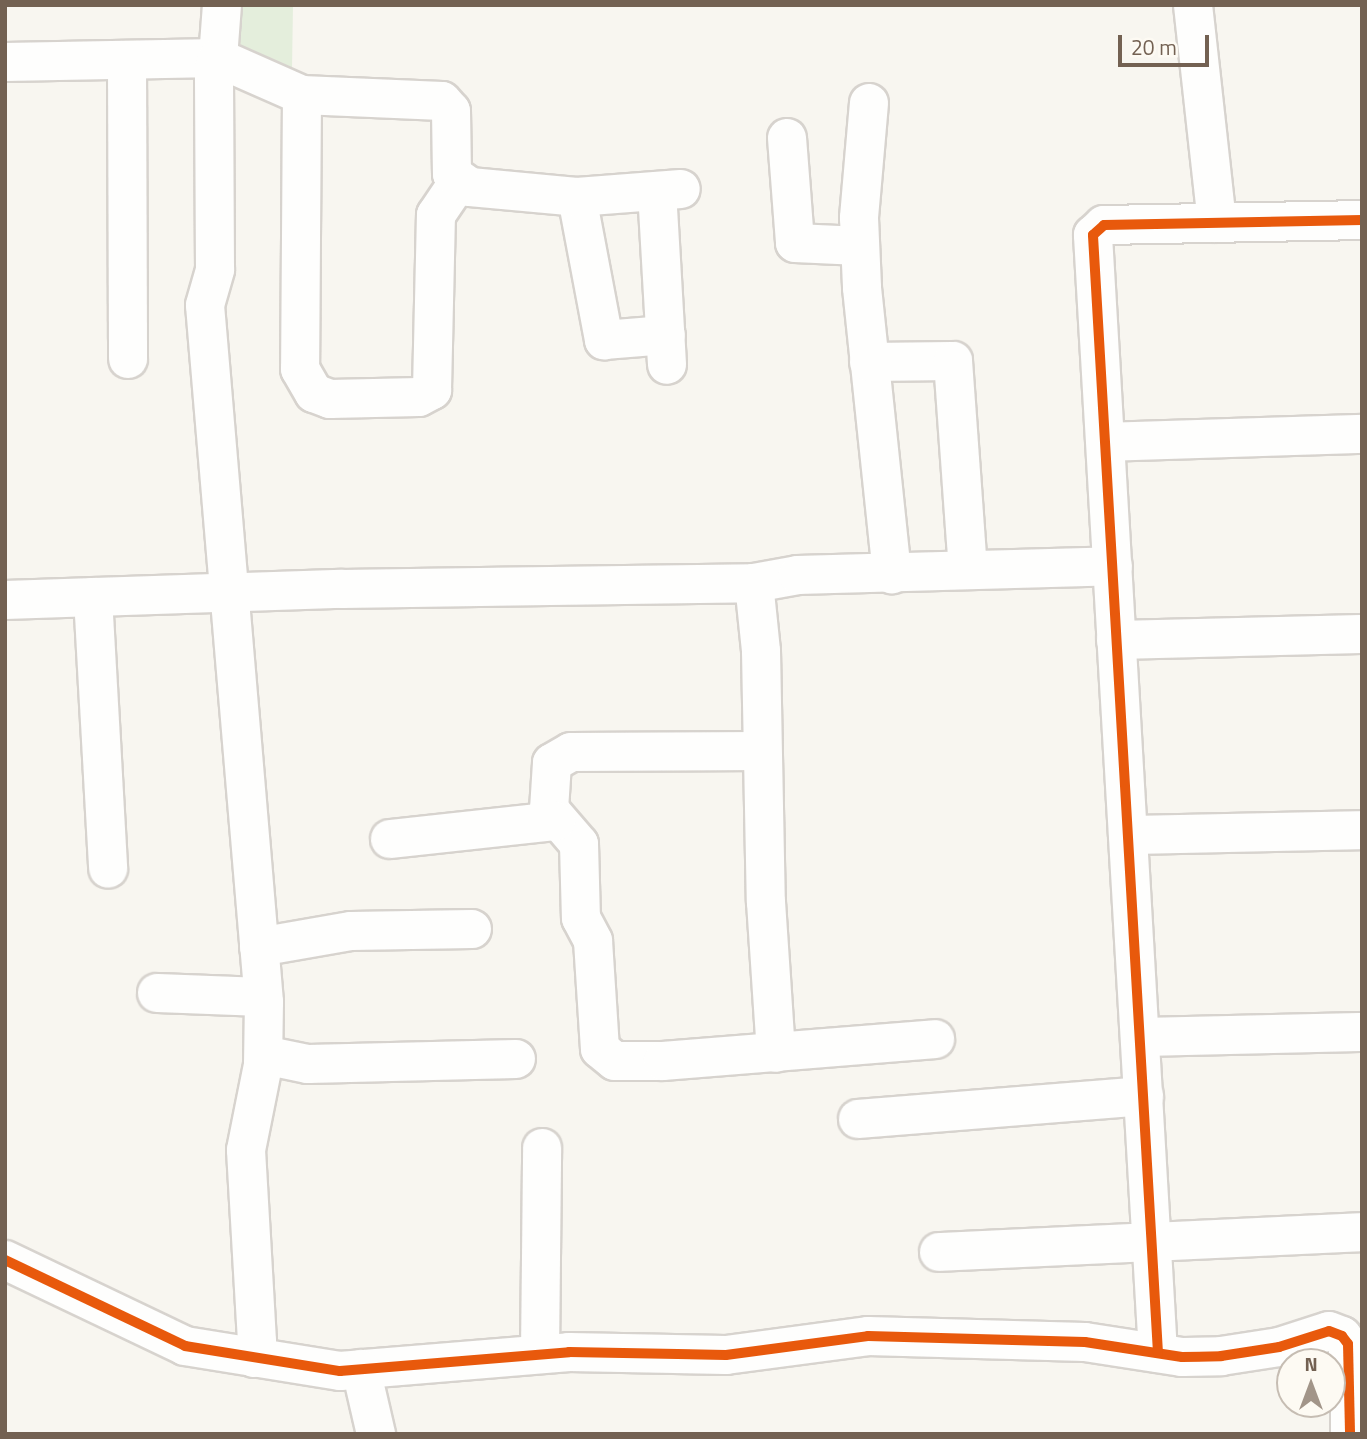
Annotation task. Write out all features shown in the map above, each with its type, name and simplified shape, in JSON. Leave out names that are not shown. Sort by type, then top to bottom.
[{"type":"street","points":[[222,5],[218,58],[212,88],[215,269],[205,305],[232,593],[233,673],[242,732],[263,997],[264,1055],[246,1150],[257,1340],[254,1358]]},
{"type":"street","points":[[1193,5],[1217,223]]},
{"type":"street","points":[[5,62],[218,58],[302,94],[442,101],[450,111],[452,174],[458,182],[470,187],[577,197],[669,190],[667,350],[604,340],[577,197]]},
{"type":"street","points":[[127,61],[128,359]]},
{"type":"street","points":[[302,94],[300,369],[314,393],[330,399],[419,397],[432,390],[436,215],[458,182]]},
{"type":"street","points":[[869,103],[860,246],[869,362],[892,574]]},
{"type":"street","points":[[787,138],[795,243],[860,246]]},
{"type":"street","points":[[1157,1353],[1093,236],[1104,225],[1362,220]]},
{"type":"street","points":[[869,362],[953,361],[968,568]]},
{"type":"street","points":[[1106,442],[1362,434]]},
{"type":"street","points":[[5,600],[754,583],[798,575],[892,574],[968,568],[1113,566]]},
{"type":"street","points":[[754,583],[761,651],[762,751],[776,1053]]},
{"type":"street","points":[[93,597],[108,869]]},
{"type":"street","points":[[1116,640],[1362,634]]},
{"type":"street","points":[[762,751],[564,753],[550,770],[549,809],[556,821],[579,844],[581,918],[594,951],[596,1039],[605,1057],[629,1062],[935,1039]]},
{"type":"street","points":[[390,839],[556,821]]},
{"type":"street","points":[[1128,835],[1362,830]]},
{"type":"street","points":[[259,947],[351,931],[472,929]]},
{"type":"street","points":[[157,993],[263,997]]},
{"type":"street","points":[[1140,1037],[1362,1032]]},
{"type":"street","points":[[264,1055],[309,1064],[516,1059]]},
{"type":"street","points":[[858,1119],[1144,1096]]},
{"type":"street","points":[[540,1353],[542,1148]]},
{"type":"street","points":[[939,1252],[1152,1240],[1362,1233]]},
{"type":"street","points":[[5,1259],[185,1346],[340,1371],[540,1353],[726,1355],[868,1336],[1086,1342],[1157,1353],[1222,1356],[1336,1332],[1348,1344],[1350,1434]]},
{"type":"street","points":[[361,1369],[376,1434]]},
{"type":"green space","points":[[237,5],[293,5],[292,70],[243,54],[235,36]]},
{"type":"cycle path","points":[[1158,1353],[1093,235],[1104,225],[1362,220]]},
{"type":"cycle path","points":[[5,1260],[185,1346],[340,1371],[569,1352],[726,1355],[868,1336],[1085,1342],[1182,1357],[1221,1356],[1279,1347],[1329,1331],[1342,1336],[1348,1344],[1350,1434]]}]
